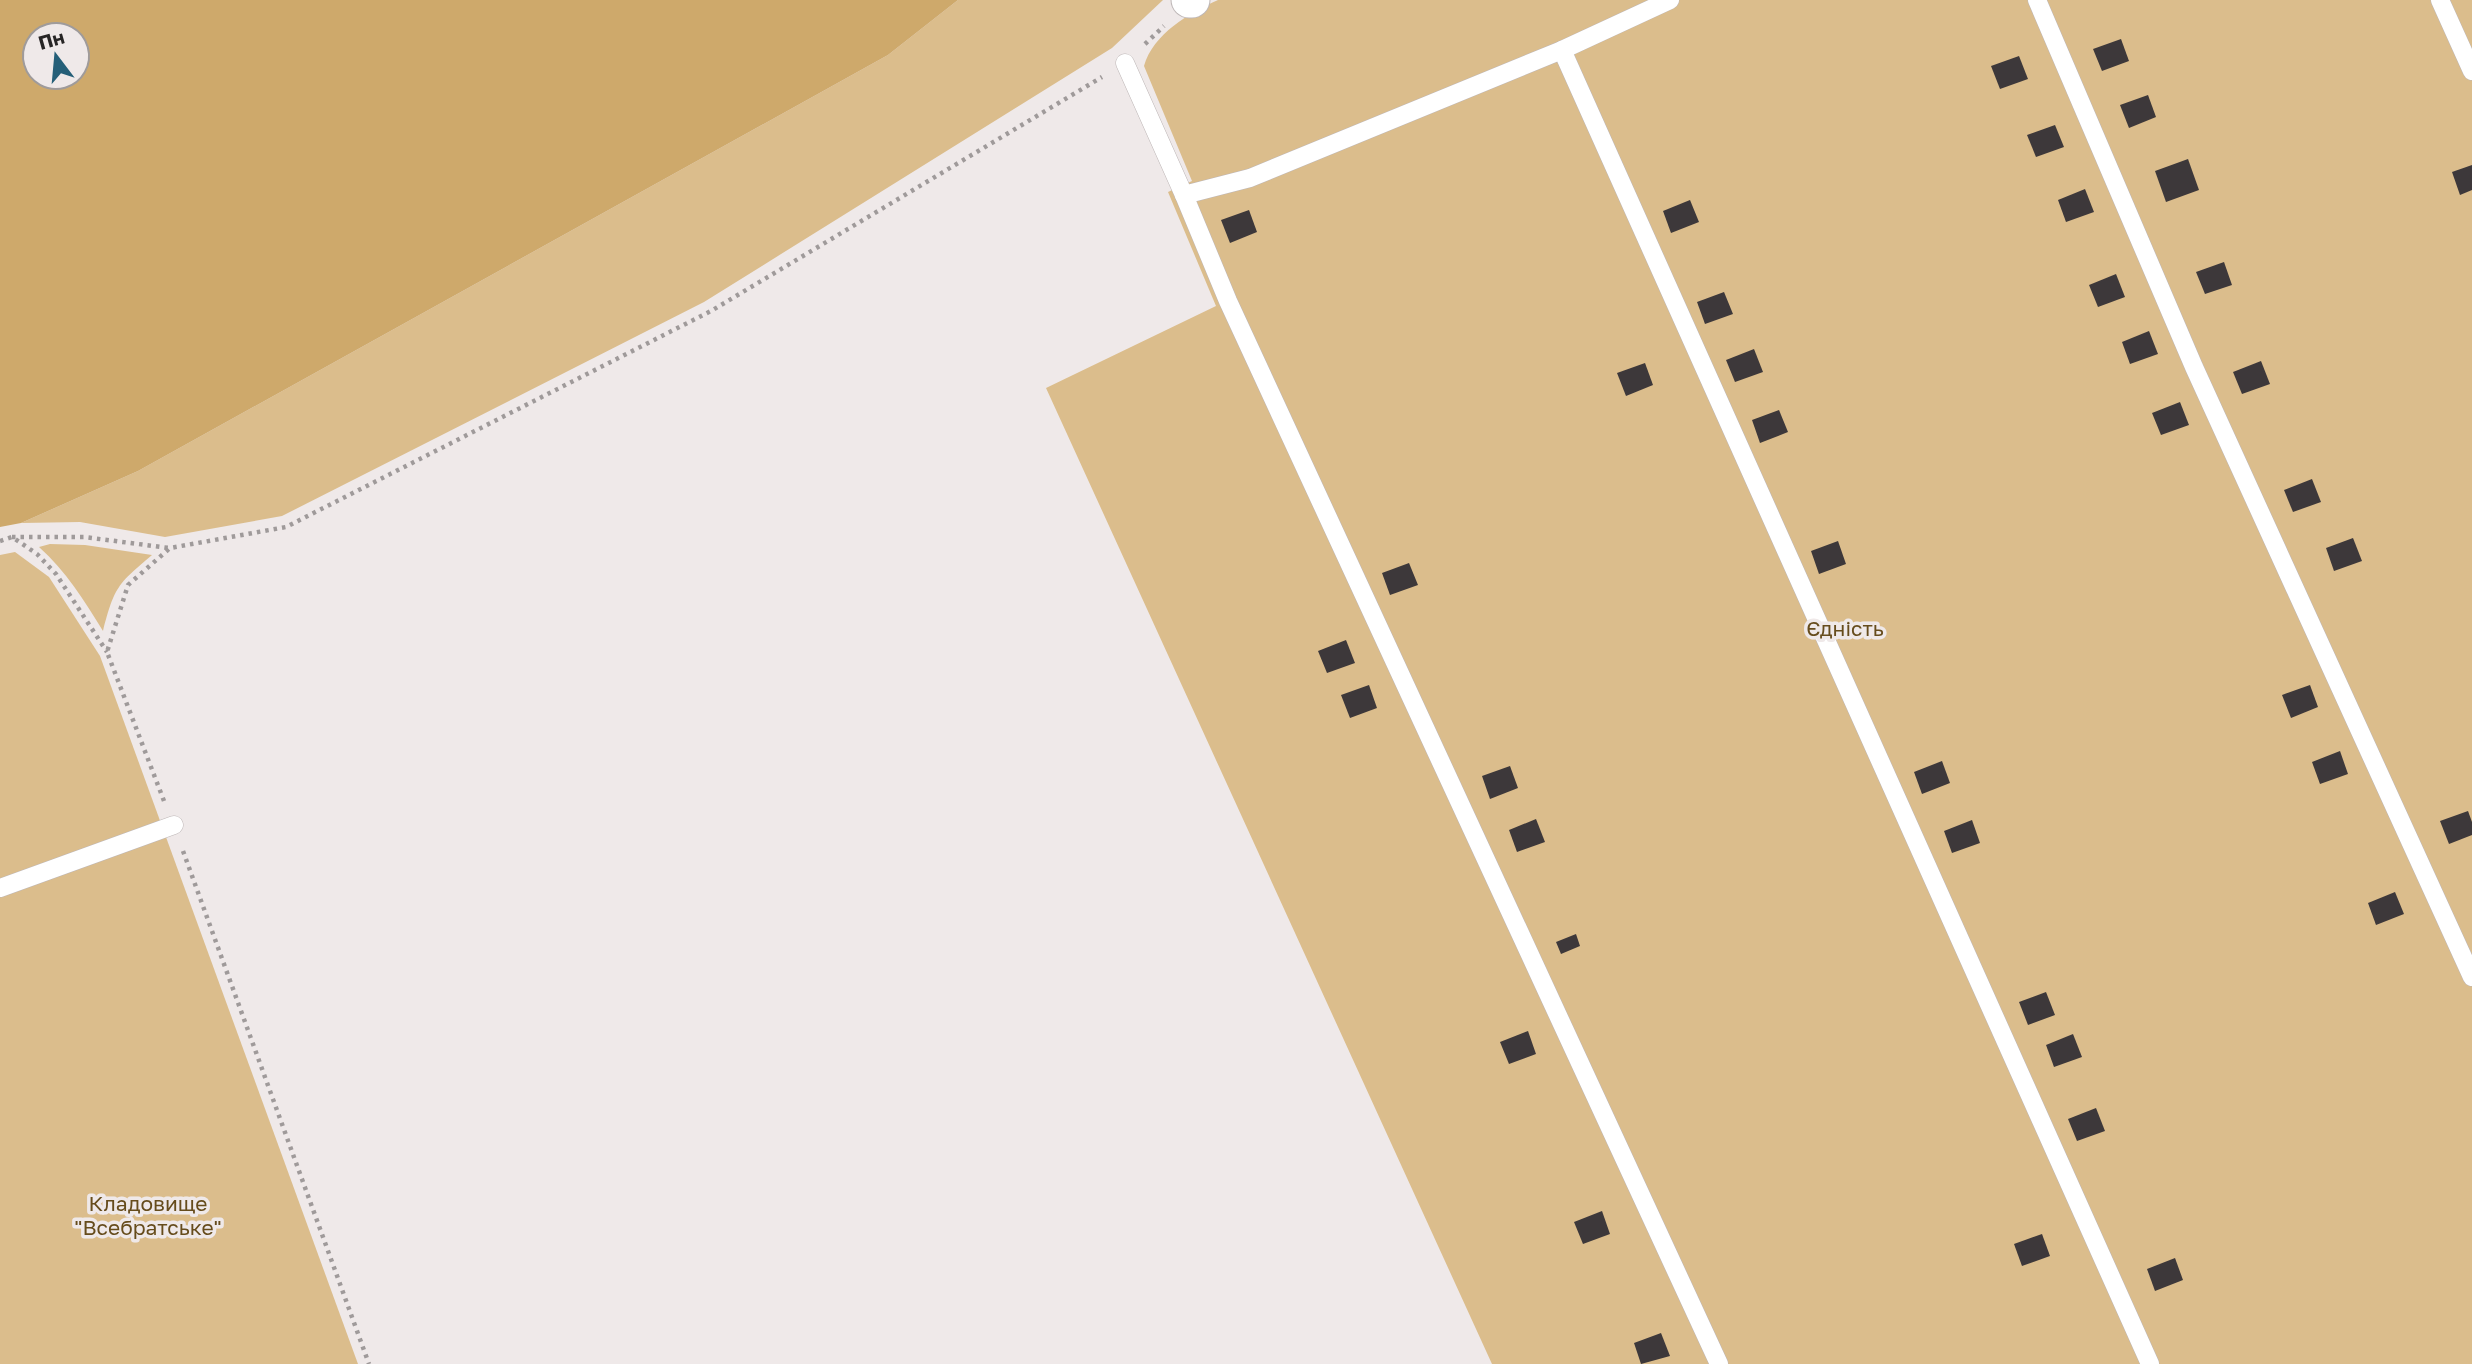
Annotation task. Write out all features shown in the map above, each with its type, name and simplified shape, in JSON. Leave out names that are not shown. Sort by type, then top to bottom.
[{"type":"lane","points":[[1184,195],[1250,178],[1562,50],[1670,0]]},
{"type":"lane","points":[[2037,0],[2194,368],[2472,977]]},
{"type":"lane","points":[[2440,0],[2472,71]]},
{"type":"lane","points":[[1562,50],[2150,1364]]},
{"type":"lane","points":[[1125,63],[1233,313],[1719,1364]]},
{"type":"lane","points":[[0,888],[174,825]]},
{"type":"path","points":[[0,541],[12,537],[84,537],[170,548],[286,527],[711,311],[1125,63],[1190,0]]},
{"type":"path","points":[[12,537],[37,554],[56,574],[107,652],[174,825],[369,1364]]},
{"type":"path","points":[[107,652],[128,585],[170,548]]},
{"type":"green space","points":[[958,0],[1163,0],[1112,48],[704,302],[282,516],[165,537],[80,522],[21,523],[138,471],[888,55]]},
{"type":"green space","name":"Єдність","points":[[1218,0],[2472,0],[2472,1364],[1492,1364],[1046,388],[1216,306],[1168,192],[1192,181],[1144,66],[1155,44],[1164,34],[1195,11]]},
{"type":"green space","points":[[50,544],[85,545],[152,555],[119,587],[103,631],[66,576],[39,547]]},
{"type":"green space","name":"Кладовище \"Всебратське\"","points":[[15,552],[49,577],[100,656],[358,1364],[0,1364],[0,555]]},
{"type":"shaded area","points":[[0,0],[958,0],[888,55],[138,471],[21,523],[0,527]]},
{"type":"building","points":[[2121,39],[2129,61],[2102,71],[2093,49]]},
{"type":"building","points":[[2019,56],[2028,79],[2000,89],[1991,66]]},
{"type":"building","points":[[2148,95],[2156,117],[2129,128],[2120,105]]},
{"type":"building","points":[[2055,125],[2064,147],[2036,157],[2027,135]]},
{"type":"building","points":[[2188,159],[2199,190],[2166,202],[2155,171]]},
{"type":"building","points":[[2472,165],[2472,190],[2460,195],[2452,172]]},
{"type":"building","points":[[2085,189],[2094,212],[2066,222],[2058,200]]},
{"type":"building","points":[[1690,200],[1699,222],[1671,233],[1663,211]]},
{"type":"building","points":[[1249,210],[1257,232],[1230,243],[1221,220]]},
{"type":"building","points":[[2224,262],[2232,285],[2205,294],[2196,272]]},
{"type":"building","points":[[2116,274],[2125,297],[2098,307],[2089,285]]},
{"type":"building","points":[[1724,292],[1733,314],[1705,324],[1697,302]]},
{"type":"building","points":[[2149,331],[2158,354],[2130,364],[2122,342]]},
{"type":"building","points":[[1754,349],[1763,372],[1735,382],[1726,360]]},
{"type":"building","points":[[2261,361],[2270,384],[2242,394],[2233,372]]},
{"type":"building","points":[[1645,363],[1653,385],[1626,396],[1617,373]]},
{"type":"building","points":[[2180,402],[2189,425],[2161,435],[2152,413]]},
{"type":"building","points":[[1779,410],[1788,432],[1760,443],[1752,420]]},
{"type":"building","points":[[2312,479],[2321,502],[2293,512],[2284,490]]},
{"type":"building","points":[[2353,538],[2362,561],[2334,571],[2326,548]]},
{"type":"building","points":[[1838,541],[1846,564],[1819,574],[1811,551]]},
{"type":"building","points":[[1409,563],[1418,585],[1390,595],[1382,573]]},
{"type":"building","points":[[1346,640],[1355,663],[1327,673],[1318,651]]},
{"type":"building","points":[[1369,685],[1377,708],[1350,718],[1341,695]]},
{"type":"building","points":[[2310,685],[2318,707],[2291,718],[2282,695]]},
{"type":"building","points":[[2340,751],[2348,774],[2320,784],[2312,762]]},
{"type":"building","points":[[1942,761],[1950,783],[1922,794],[1914,772]]},
{"type":"building","points":[[1510,766],[1518,788],[1490,799],[1482,776]]},
{"type":"building","points":[[2468,811],[2472,822],[2472,835],[2449,844],[2440,821]]},
{"type":"building","points":[[1536,819],[1545,842],[1517,852],[1509,830]]},
{"type":"building","points":[[1972,820],[1980,843],[1952,853],[1944,831]]},
{"type":"building","points":[[2395,892],[2404,914],[2376,925],[2368,903]]},
{"type":"building","points":[[1576,934],[1580,946],[1561,954],[1556,942]]},
{"type":"building","points":[[2046,992],[2055,1015],[2028,1025],[2019,1002]]},
{"type":"building","points":[[1528,1031],[1536,1054],[1509,1064],[1500,1042]]},
{"type":"building","points":[[2073,1034],[2082,1057],[2054,1067],[2046,1045]]},
{"type":"building","points":[[2096,1108],[2105,1131],[2077,1141],[2068,1119]]},
{"type":"building","points":[[1602,1211],[1610,1234],[1583,1244],[1574,1222]]},
{"type":"building","points":[[2042,1234],[2050,1256],[2022,1266],[2014,1244]]},
{"type":"building","points":[[2175,1258],[2183,1280],[2155,1291],[2147,1269]]},
{"type":"building","points":[[1661,1333],[1670,1356],[1641,1364],[1634,1343]]}]
